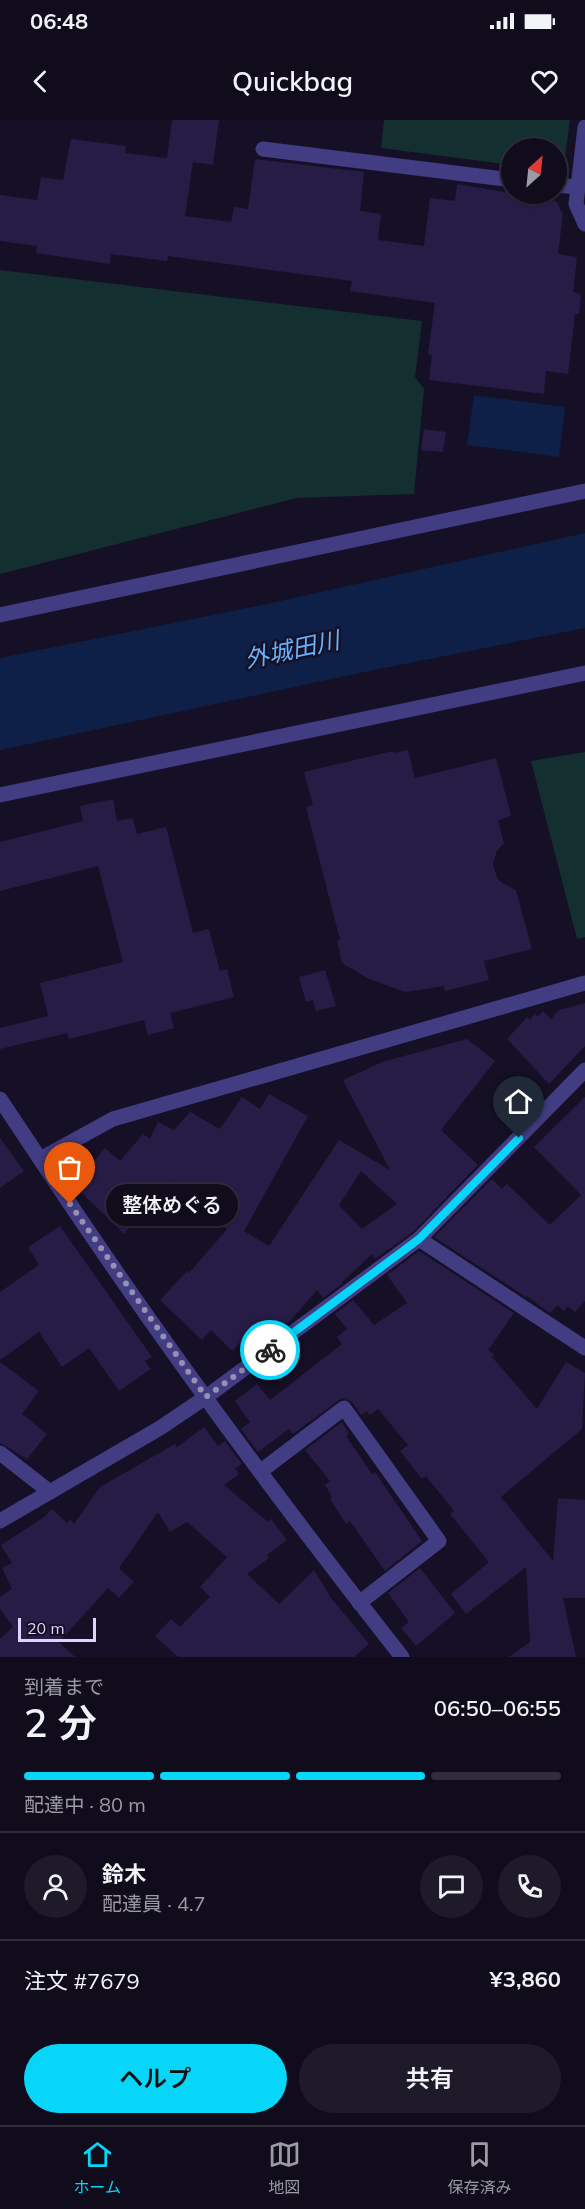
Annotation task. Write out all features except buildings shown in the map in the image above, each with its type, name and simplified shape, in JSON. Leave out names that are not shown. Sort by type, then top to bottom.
[{"type":"street","points":[[585,127],[576,204],[585,224]]},
{"type":"street","points":[[263,149],[501,179]]},
{"type":"street","points":[[567,187],[577,188]]},
{"type":"street","points":[[0,615],[585,491]]},
{"type":"street","points":[[0,795],[585,673]]},
{"type":"street","points":[[40,1159],[113,1119],[585,983]]},
{"type":"street","points":[[0,1521],[160,1428],[206,1397],[419,1239],[585,1070]]},
{"type":"street","points":[[1,1101],[80,1220],[206,1397],[402,1657]]},
{"type":"street","points":[[419,1239],[585,1348]]},
{"type":"street","points":[[261,1471],[344,1408],[439,1541],[359,1602]]},
{"type":"street","points":[[0,1453],[50,1492]]},
{"type":"green space","points":[[384,120],[570,120],[567,142],[567,138],[501,138],[501,164],[381,148]]},
{"type":"green space","points":[[0,270],[422,321],[415,377],[424,389],[414,494],[297,498],[0,574]]},
{"type":"green space","points":[[585,752],[585,937],[577,939],[531,761]]},
{"type":"water","points":[[474,395],[565,407],[559,457],[467,445]]},
{"type":"water","name":"外城田川","points":[[585,533],[585,628],[369,671],[0,750],[0,658],[267,604]]},
{"type":"way so far","points":[[70,1204],[206,1397],[270,1350]]},
{"type":"place","name":"整体めぐる","points":[[70,1204]]},
{"type":"route","points":[[270,1350],[419,1239],[519,1138]]}]
